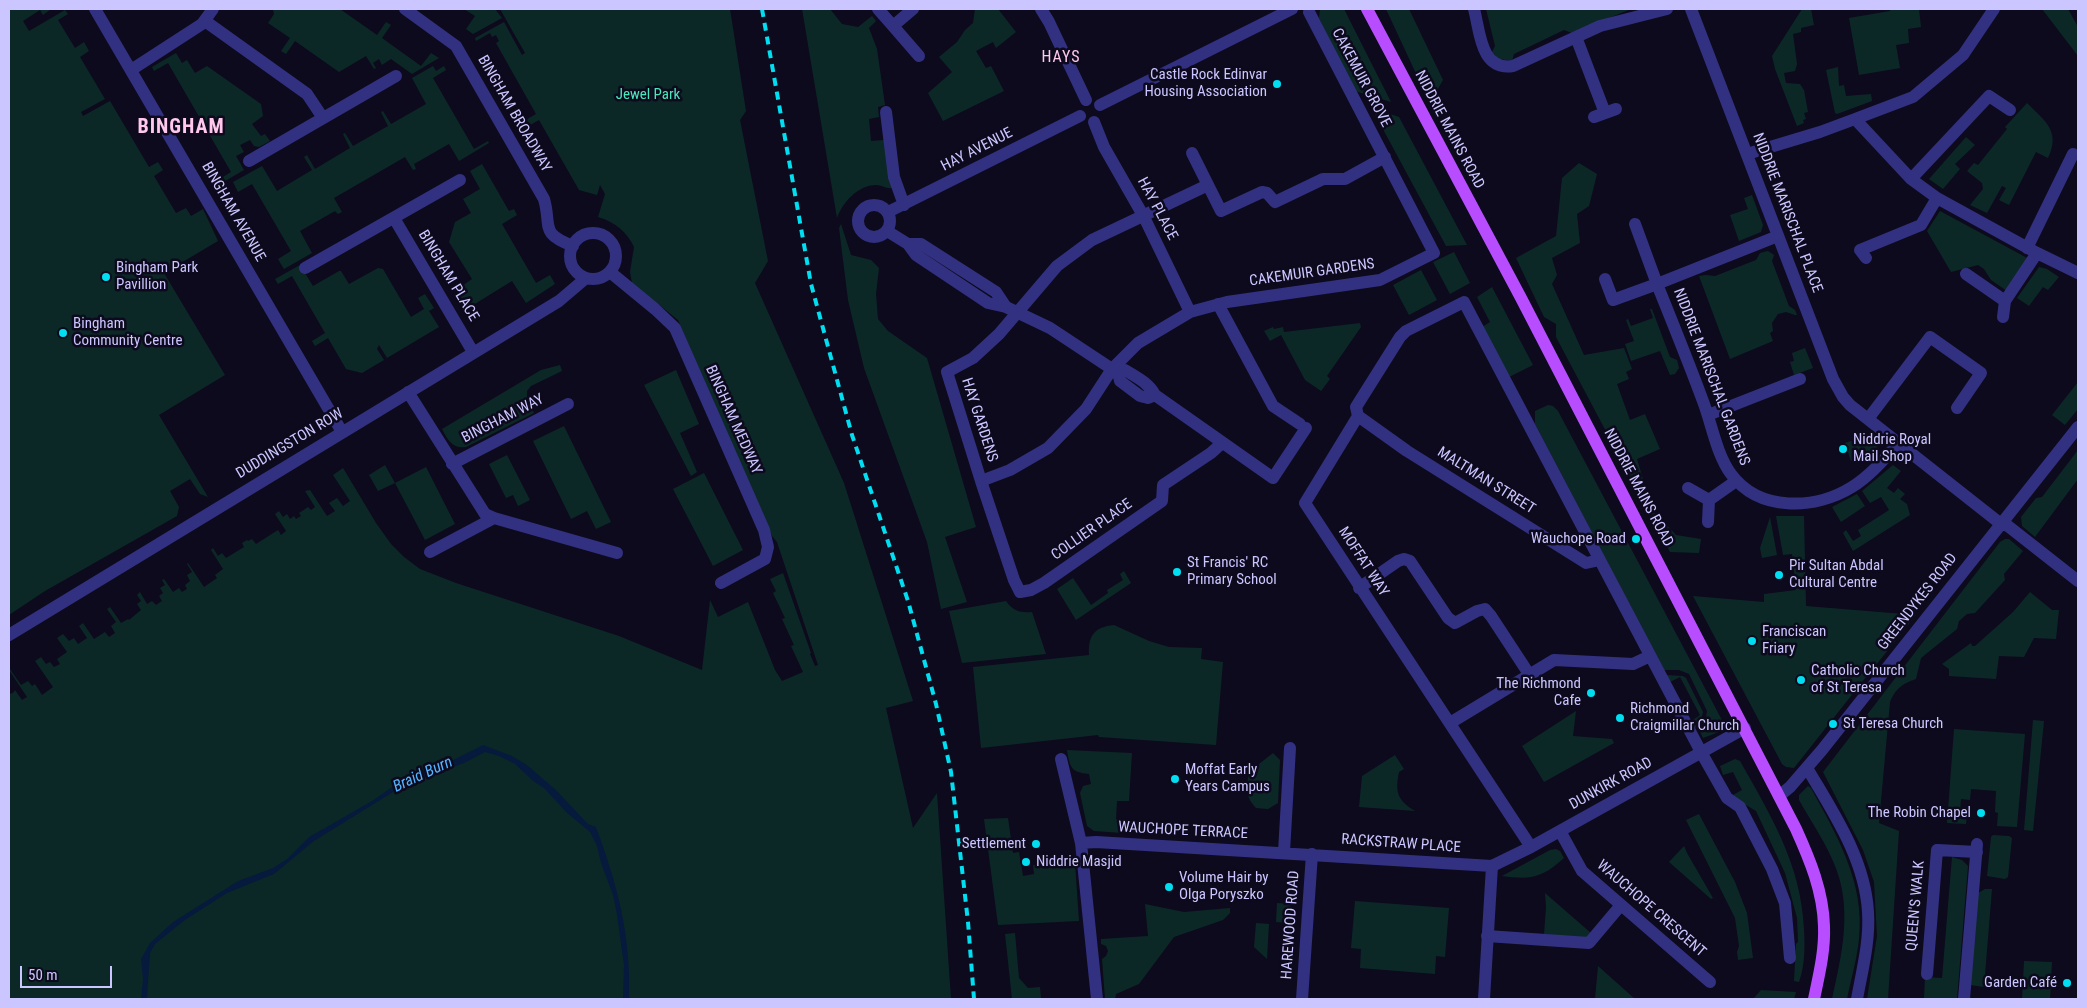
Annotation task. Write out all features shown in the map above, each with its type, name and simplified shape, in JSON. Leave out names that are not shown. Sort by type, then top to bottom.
[{"type":"main road","name":"NIDDRIE MAINS ROAD","points":[[1367,9],[1521,298],[1780,796],[1812,864],[1818,885],[1824,925],[1822,958],[1814,999]]},
{"type":"street","name":"BINGHAM AVENUE","points":[[95,9],[342,432]]},
{"type":"street","points":[[131,70],[205,21],[213,9]]},
{"type":"street","name":"BINGHAM BROADWAY","points":[[405,9],[449,39],[456,46],[544,199],[547,226],[550,232],[558,240],[573,246]]},
{"type":"street","points":[[878,9],[919,56]]},
{"type":"street","points":[[893,26],[913,9]]},
{"type":"street","points":[[1042,9],[1086,100]]},
{"type":"street","points":[[1100,105],[1292,9],[1300,14],[1311,11]]},
{"type":"street","points":[[1474,9],[1486,55],[1495,64],[1501,66],[1513,66],[1576,37],[1618,21],[1664,9]]},
{"type":"street","name":"NIDDRIE MARISCHAL PLACE","points":[[1691,9],[1838,388],[1850,405],[2001,524],[2008,526],[2078,581]]},
{"type":"street","points":[[1746,154],[1827,130],[1913,97],[1963,55],[1994,9]]},
{"type":"street","name":"CAKEMUIR GROVE","points":[[1311,11],[1434,253]]},
{"type":"street","points":[[205,21],[307,94],[324,118]]},
{"type":"street","points":[[1576,37],[1605,113]]},
{"type":"street","points":[[250,161],[396,76]]},
{"type":"street","points":[[1911,179],[1989,96],[2010,110]]},
{"type":"street","points":[[1086,100],[1094,100],[1100,105],[1101,115],[1094,122],[1087,122],[1080,116],[1080,107],[1086,100]]},
{"type":"street","points":[[886,112],[894,177],[904,205]]},
{"type":"street","name":"HAY AVENUE","points":[[888,212],[1080,116]]},
{"type":"street","points":[[1855,119],[1911,179],[1937,198],[2032,251],[2078,273]]},
{"type":"street","name":"HAY PLACE","points":[[1094,122],[1104,147],[1144,217],[1190,312]]},
{"type":"street","points":[[1192,153],[1221,211],[1262,192],[1267,193],[1275,202],[1323,179],[1345,179],[1385,157]]},
{"type":"street","points":[[2003,317],[2005,301],[2032,251],[2073,154]]},
{"type":"street","points":[[305,268],[460,180]]},
{"type":"street","name":"HAY GARDENS","points":[[997,528],[947,372],[973,358],[999,334],[1011,310],[1056,266],[1092,240],[1208,185]]},
{"type":"street","points":[[1866,258],[1860,250],[1921,225],[1937,198]]},
{"type":"street","points":[[870,205],[880,206],[888,212],[890,222],[887,231],[878,237],[868,236],[860,229],[857,219],[862,210],[870,205]]},
{"type":"street","name":"BINGHAM PLACE","points":[[394,218],[473,352]]},
{"type":"street","name":"NIDDRIE MARISCHAL GARDENS","points":[[1635,224],[1708,415],[1723,460],[1736,481],[1750,492],[1774,501],[1794,503],[1817,501],[1831,497],[1854,486],[1871,472],[1898,443]]},
{"type":"street","points":[[887,231],[908,244],[916,255],[988,303],[1011,310],[1050,328],[1115,370],[1125,370],[1152,388],[1155,395],[1273,478],[1303,426],[1273,406],[1218,304]]},
{"type":"street","points":[[598,234],[608,239],[615,249],[616,262],[610,272],[599,279],[586,278],[575,271],[572,265],[573,246],[576,241],[586,235],[598,234]]},
{"type":"street","points":[[1604,279],[1613,300],[1778,236]]},
{"type":"street","name":"CAKEMUIR GARDENS","points":[[1190,312],[1218,304],[1380,280],[1434,253]]},
{"type":"street","name":"BINGHAM MEDWAY","points":[[610,272],[656,309],[675,328],[766,536],[768,552],[762,562],[721,583]]},
{"type":"street","points":[[1966,274],[2005,301]]},
{"type":"street","name":"DUDDINGSTON ROW","points":[[9,635],[559,301],[586,278]]},
{"type":"street","name":"MOFFAT WAY","points":[[1531,847],[1387,626],[1359,588],[1305,503],[1358,416],[1356,407],[1400,337],[1406,331],[1464,302],[1600,560]]},
{"type":"street","name":"HAY GARDENS","points":[[981,481],[1010,470],[1048,448],[1086,409],[1138,343],[1190,312]]},
{"type":"street","points":[[1868,419],[1930,337],[1981,373],[1957,408]]},
{"type":"street","points":[[1708,415],[1800,379]]},
{"type":"street","name":"BINGHAM WAY","points":[[408,392],[481,508],[494,518],[618,552]]},
{"type":"street","name":"BINGHAM WAY","points":[[452,464],[568,404]]},
{"type":"street","name":"MALTMAN STREET","points":[[1358,416],[1407,451],[1586,563],[1600,560]]},
{"type":"street","name":"GREENDYKES ROAD","points":[[1780,796],[1806,768],[2078,427]]},
{"type":"street","name":"COLLIER PLACE","points":[[997,528],[1020,592],[1031,590],[1162,501],[1162,485],[1211,453],[1222,443]]},
{"type":"street","name":"NIDDRIE MARISCHAL GARDENS","points":[[1708,500],[1736,481]]},
{"type":"street","points":[[1688,488],[1708,500],[1708,522]]},
{"type":"street","points":[[430,552],[494,518]]},
{"type":"street","points":[[1359,588],[1398,561],[1404,559],[1410,561],[1448,618],[1455,623],[1477,611],[1485,609],[1529,674]]},
{"type":"street","points":[[1600,560],[1701,752],[1727,798],[1740,806],[1772,869],[1785,903],[1790,958]]},
{"type":"street","points":[[1450,722],[1554,660],[1633,664],[1650,656]]},
{"type":"street","name":"DUNKIRK ROAD","points":[[1492,866],[1531,847],[1744,728]]},
{"type":"street","points":[[1284,852],[1290,748]]},
{"type":"street","points":[[1062,759],[1081,843],[1097,999]]},
{"type":"street","points":[[1806,768],[1853,850],[1864,881],[1868,912],[1868,938],[1857,999]]},
{"type":"street","name":"WAUCHOPE CRESCENT","points":[[1560,831],[1582,871],[1710,982]]},
{"type":"street","name":"WAUCHOPE TERRACE","points":[[1081,843],[1096,842],[1310,854]]},
{"type":"street","name":"QUEEN'S WALK","points":[[1927,974],[1937,850],[1977,848],[1964,999]]},
{"type":"street","name":"RACKSTRAW PLACE","points":[[1310,854],[1492,866]]},
{"type":"street","name":"HAREWOOD ROAD","points":[[1302,999],[1310,854]]},
{"type":"street","points":[[1484,999],[1492,866]]},
{"type":"street","points":[[1487,936],[1588,943],[1621,905]]},
{"type":"green space","points":[[9,9],[51,9],[43,15],[40,10],[23,21],[29,31],[65,10],[68,14],[58,20],[75,48],[84,42],[89,51],[80,57],[105,99],[81,112],[83,116],[110,101],[149,167],[158,162],[163,170],[154,176],[176,213],[186,208],[191,216],[203,209],[218,241],[164,273],[225,375],[159,415],[208,497],[200,494],[190,479],[170,491],[179,507],[177,516],[45,591],[9,615]]},
{"type":"green space","points":[[273,9],[340,9],[377,35],[386,22],[391,25],[382,38],[421,66],[431,53],[439,58],[412,74],[391,59],[382,65],[379,59],[373,63],[376,68],[374,69],[366,56],[339,72],[295,41],[286,54],[281,51],[290,38],[268,23],[274,14]]},
{"type":"green space","points":[[464,9],[495,9],[502,18],[473,34],[466,29],[475,16]]},
{"type":"green space","name":"Jewel Park","points":[[500,9],[730,9],[746,111],[740,120],[768,261],[755,283],[844,483],[913,701],[886,708],[913,828],[937,793],[951,999],[9,999],[9,694],[15,690],[22,700],[27,697],[9,670],[21,685],[28,681],[32,686],[35,684],[42,695],[53,687],[35,661],[41,657],[46,664],[50,662],[54,667],[60,664],[57,659],[67,652],[57,638],[63,634],[69,641],[74,638],[78,644],[87,638],[79,626],[83,623],[94,639],[105,632],[109,637],[115,633],[111,626],[116,622],[107,609],[110,607],[121,623],[129,620],[141,610],[137,604],[141,601],[137,595],[140,592],[147,604],[152,601],[156,605],[162,601],[159,596],[163,593],[160,588],[165,585],[162,580],[164,579],[173,592],[179,588],[182,592],[187,589],[185,585],[190,581],[187,575],[192,572],[188,563],[204,587],[217,578],[215,575],[223,569],[211,550],[213,548],[218,556],[222,553],[226,558],[244,547],[242,543],[247,540],[252,539],[256,544],[278,530],[281,535],[286,531],[275,514],[279,511],[283,517],[287,514],[290,519],[294,516],[296,519],[301,516],[299,513],[308,507],[311,510],[315,507],[305,491],[310,490],[327,516],[335,511],[329,503],[337,498],[343,506],[350,501],[333,475],[343,468],[391,544],[420,569],[456,583],[619,636],[702,670],[710,600],[718,617],[748,602],[775,670],[782,681],[803,672],[791,646],[794,645],[782,619],[785,618],[773,593],[776,591],[770,579],[783,573],[810,654],[815,666],[818,665],[777,542],[772,536],[678,320],[632,283],[630,272],[634,247],[620,228],[598,217],[605,194],[600,185],[597,195],[579,190],[539,120],[525,128],[522,122],[536,114],[496,43],[499,41],[496,35],[492,37],[490,33],[476,41],[475,38],[504,22],[522,55],[525,53]]},
{"type":"green space","points":[[802,9],[830,9],[842,24],[858,27],[872,16],[876,21],[869,28],[877,49],[885,105],[878,107],[879,117],[869,119],[871,141],[884,140],[892,188],[876,185],[857,191],[847,201],[837,218]]},
{"type":"green space","points":[[975,9],[998,9],[1016,32],[996,48],[993,42],[976,51],[986,68],[991,66],[1004,91],[943,121],[928,93],[952,72],[939,57],[957,42],[965,30],[973,23]]},
{"type":"green space","points":[[1320,9],[1344,9],[1391,102],[1355,91],[1319,18]]},
{"type":"green space","points":[[1386,9],[1409,9],[1443,80],[1435,94],[1419,80]]},
{"type":"green space","points":[[1486,9],[1631,9],[1572,33],[1564,30],[1514,54],[1512,61],[1498,59],[1492,52],[1495,46]]},
{"type":"green space","points":[[1802,9],[1811,9],[1814,25],[1801,28],[1801,32],[1793,34],[1797,64],[1795,71],[1784,73],[1786,83],[1800,84],[1804,90],[1808,112],[1804,113],[1806,119],[1803,120],[1804,123],[1797,126],[1775,69],[1772,56]]},
{"type":"green space","points":[[1890,9],[1919,9],[1921,27],[1908,29],[1909,43],[1896,45],[1900,68],[1859,75],[1849,18],[1890,11]]},
{"type":"green space","points":[[2042,9],[2068,9],[2078,27],[2078,56]]},
{"type":"green space","points":[[176,53],[182,63],[187,60],[195,73],[207,66],[261,104],[263,116],[252,124],[261,136],[265,134],[270,141],[259,147],[254,146],[250,140],[240,145],[244,152],[236,156],[244,170],[220,184],[218,180],[231,172],[168,63],[154,71],[152,67]]},
{"type":"green space","points":[[433,66],[436,71],[444,66],[446,70],[433,78],[474,149],[488,141],[489,143],[459,161],[449,144],[414,164],[416,169],[413,170],[405,157],[334,198],[342,212],[338,214],[335,211],[300,231],[312,253],[284,269],[278,259],[291,251],[252,184],[238,192],[233,182],[262,166],[277,191],[312,170],[304,157],[307,155],[315,169],[350,148],[343,134],[345,133],[353,146],[388,126],[381,112],[383,111],[391,124],[426,104],[412,78]]},
{"type":"green space","points":[[1838,67],[1839,86],[1844,85],[1846,96],[1871,94],[1872,101],[1837,114],[1835,113],[1826,70]]},
{"type":"green space","points":[[2027,103],[2049,127],[2052,133],[2052,149],[2048,158],[2036,152],[2009,205],[1999,200],[2006,188],[2002,186],[1987,213],[1970,205],[1983,189],[1982,183],[1967,171],[1974,163],[1978,165],[2007,129],[2005,127]]},
{"type":"green space","points":[[1371,107],[1399,117],[1467,245],[1446,246]]},
{"type":"green space","points":[[1966,137],[1975,145],[1955,164],[1960,169],[1943,189],[1929,179]]},
{"type":"green space","points":[[1579,163],[1597,174],[1589,206],[1577,214],[1580,243],[1552,258],[1557,275],[1552,284],[1584,355],[1624,348],[1632,369],[1626,372],[1629,379],[1617,384],[1630,420],[1645,414],[1660,449],[1637,459],[1652,509],[1676,535],[1701,539],[1699,553],[1670,552],[1556,337],[1556,324],[1544,317],[1516,258],[1556,236],[1562,178]]},
{"type":"green space","points":[[482,164],[509,211],[514,209],[517,215],[502,224],[536,283],[550,275],[555,284],[526,303],[512,281],[465,310],[456,295],[461,291],[459,288],[472,279],[449,242],[455,222],[471,213],[463,199],[480,189],[470,171]]},
{"type":"green space","points":[[1752,195],[1763,225],[1761,232],[1739,241],[1730,215],[1748,209],[1744,198]]},
{"type":"green space","points":[[1940,211],[2029,259],[2007,291],[1991,280],[1984,269],[1978,265],[1951,272],[1927,231]]},
{"type":"green space","points":[[841,224],[851,255],[871,260],[879,268],[876,294],[878,319],[888,331],[927,358],[976,527],[945,537],[967,602],[941,609],[927,542],[864,368],[848,300],[839,228]]},
{"type":"green space","points":[[1768,251],[1774,255],[1772,261],[1789,306],[1795,310],[1797,315],[1786,312],[1778,314],[1772,323],[1773,331],[1770,333],[1773,341],[1730,359],[1699,276],[1715,276],[1756,260],[1760,253]]},
{"type":"green space","points":[[1454,252],[1470,283],[1450,294],[1433,262]]},
{"type":"green space","points":[[300,265],[313,286],[339,271],[341,271],[349,284],[378,268],[383,269],[411,317],[424,309],[418,298],[425,294],[434,308],[429,311],[439,327],[387,358],[379,345],[377,349],[384,360],[362,373],[346,369],[328,338],[315,346],[312,341],[325,333],[292,276],[278,284],[275,279]]},
{"type":"green space","points":[[2039,267],[2047,269],[2059,277],[2048,290],[2043,287],[2029,306],[2017,298]]},
{"type":"green space","points":[[1421,270],[1437,300],[1409,315],[1393,285]]},
{"type":"green space","points":[[1492,287],[1533,365],[1509,377],[1482,327],[1490,322],[1477,297]]},
{"type":"green space","points":[[1650,309],[1652,309],[1670,357],[1677,360],[1679,368],[1675,374],[1670,375],[1660,351],[1631,361],[1625,344],[1634,341],[1626,320],[1628,319],[1631,326],[1653,318]]},
{"type":"green space","points":[[1360,323],[1361,327],[1327,376],[1330,379],[1321,391],[1305,380],[1281,335],[1270,341],[1264,331],[1273,327],[1274,329],[1283,327],[1284,332]]},
{"type":"green space","points":[[1805,348],[1813,368],[1794,375],[1790,362],[1794,361],[1792,353]]},
{"type":"green space","points":[[560,365],[562,371],[531,386],[527,391],[527,400],[534,413],[466,447],[457,447],[446,437],[442,429],[541,370]]},
{"type":"green space","points":[[676,370],[699,424],[680,433],[697,472],[691,476],[644,385]]},
{"type":"green space","points":[[2078,382],[2078,409],[2065,425],[2052,415]]},
{"type":"green space","points":[[1548,405],[1553,406],[1558,411],[1723,722],[1719,732],[1703,738],[1699,730],[1705,723],[1707,711],[1689,674],[1679,670],[1664,670],[1535,424],[1535,411]]},
{"type":"green space","points":[[564,426],[611,522],[596,529],[587,511],[571,519],[533,441]]},
{"type":"green space","points":[[1873,434],[1878,442],[1877,452],[1856,463],[1854,459],[1851,461],[1845,443]]},
{"type":"green space","points":[[2078,450],[2078,479],[2035,537],[2022,526],[2021,517],[2036,498],[2042,497]]},
{"type":"green space","points":[[507,455],[530,500],[518,506],[513,495],[506,498],[489,464]]},
{"type":"green space","points":[[385,465],[395,483],[378,491],[369,475]]},
{"type":"green space","points":[[1893,465],[1901,471],[1887,488],[1894,493],[1898,488],[1905,494],[1900,499],[1907,504],[1910,515],[1853,551],[1843,533],[1846,530],[1853,541],[1861,536],[1858,530],[1889,510],[1881,497],[1870,503],[1862,491]]},
{"type":"green space","points":[[426,467],[455,524],[425,540],[395,483]]},
{"type":"green space","points":[[704,473],[743,550],[713,566],[673,489]]},
{"type":"green space","points":[[1857,494],[1865,506],[1841,522],[1832,507]]},
{"type":"green space","points":[[1776,516],[1804,516],[1806,606],[1916,615],[1876,665],[1871,664],[1864,673],[1866,677],[1794,768],[1786,767],[1782,764],[1693,596],[1764,602],[1764,594],[1796,590],[1792,554],[1783,555]]},
{"type":"green space","points":[[1770,517],[1777,555],[1762,558],[1760,548]]},
{"type":"green space","points":[[2009,539],[2023,551],[2004,574],[2005,580],[1975,613],[1967,614],[1959,621],[1957,629],[1921,658],[1916,679],[1900,687],[1890,702],[1879,823],[1899,831],[1888,999],[1867,999],[1877,936],[1874,882],[1863,850],[1823,772],[2000,542]]},
{"type":"green space","points":[[1124,571],[1131,583],[1076,620],[1057,589],[1073,578],[1091,605],[1108,593],[1107,590],[1123,580],[1120,574]]},
{"type":"green space","points":[[2030,592],[2052,610],[2059,610],[2056,639],[2034,638],[2024,657],[1999,656],[1996,679],[1949,676],[1949,669],[1942,664],[1971,643],[1972,646],[1975,646],[2013,612]]},
{"type":"green space","points":[[1006,601],[1017,611],[1032,612],[1046,654],[962,663],[949,611]]},
{"type":"green space","points":[[1114,625],[1149,641],[1169,647],[1202,648],[1201,659],[1223,662],[1216,745],[1099,737],[1098,735],[981,748],[973,667],[1089,655],[1091,638],[1097,630]]},
{"type":"green space","points":[[1666,675],[1683,676],[1686,678],[1703,712],[1701,720],[1694,730],[1690,722],[1700,715],[1680,677],[1670,682]]},
{"type":"green space","points":[[1576,711],[1573,736],[1612,739],[1614,743],[1544,782],[1522,746]]},
{"type":"green space","points":[[2033,720],[2044,721],[2033,831],[2024,830]]},
{"type":"green space","points":[[1954,729],[2025,734],[2017,827],[1997,826],[1998,813],[1995,812],[1996,791],[1971,789],[1970,800],[1961,799],[1960,811],[1967,812],[1966,824],[1947,823]]},
{"type":"green space","points":[[1067,750],[1132,753],[1129,801],[1117,801],[1116,819],[1123,820],[1122,833],[1094,831],[1087,826],[1080,793],[1083,786],[1091,784],[1089,774],[1078,772],[1072,768]]},
{"type":"green space","points":[[1273,753],[1280,760],[1278,803],[1268,809],[1256,808],[1247,794],[1249,769],[1259,769],[1259,764]]},
{"type":"green space","points":[[1395,755],[1404,769],[1399,772],[1397,785],[1399,795],[1404,803],[1415,811],[1359,807],[1362,776]]},
{"type":"green space","points":[[1735,759],[1740,761],[1763,801],[1791,862],[1802,905],[1804,929],[1803,963],[1799,982],[1794,981],[1796,944],[1798,942],[1797,918],[1785,873],[1756,811],[1731,796],[1742,790],[1733,772],[1723,775],[1720,766]]},
{"type":"green space","points":[[1808,786],[1811,788],[1839,842],[1847,860],[1858,898],[1860,918],[1859,939],[1847,999],[1832,999],[1844,935],[1844,903],[1837,871],[1799,800],[1799,795]]},
{"type":"green space","points":[[1699,814],[1735,882],[1747,913],[1753,958],[1738,960],[1737,952],[1739,946],[1735,918],[1686,820]]},
{"type":"green space","points":[[1008,818],[1013,853],[1019,852],[1023,876],[1034,874],[1033,865],[1068,860],[1075,863],[1079,921],[998,925],[984,819]]},
{"type":"green space","points":[[1993,835],[2009,836],[2012,838],[2008,877],[2005,879],[1987,876],[1991,837]]},
{"type":"green space","points":[[1684,846],[1713,898],[1711,899],[1669,862]]},
{"type":"green space","points":[[1556,849],[1560,851],[1564,858],[1542,874],[1521,878],[1502,876],[1550,850]]},
{"type":"green space","points":[[1952,857],[1962,860],[1968,866],[1957,999],[1924,999],[1925,977],[1942,978]]},
{"type":"green space","points":[[1985,889],[1992,889],[1984,987],[1970,985],[1978,893]]},
{"type":"green space","points":[[1545,893],[1591,933],[1584,940],[1544,934]]},
{"type":"green space","points":[[1355,901],[1449,908],[1445,957],[1436,956],[1435,974],[1360,968],[1361,949],[1351,948]]},
{"type":"green space","points":[[1277,903],[1291,904],[1289,923],[1276,922]]},
{"type":"green space","points":[[1145,904],[1184,912],[1230,908],[1230,913],[1223,920],[1174,937],[1139,984],[1116,994],[1115,999],[1105,999],[1102,959],[1108,951],[1106,946],[1101,944],[1101,939],[1148,936]]},
{"type":"green space","points":[[1256,923],[1269,924],[1267,959],[1254,947]]},
{"type":"green space","points":[[1015,933],[1019,978],[1028,988],[1040,987],[1041,999],[1012,999],[1005,934]]},
{"type":"green space","points":[[2024,961],[2052,962],[2050,999],[2022,999]]},
{"type":"green space","points":[[1598,966],[1635,999],[1595,999]]},
{"type":"green space","points":[[1761,990],[1796,992],[1794,999],[1753,999]]},
{"type":"water","name":"Braid Burn","points":[[483,745],[512,756],[527,765],[556,790],[588,824],[596,827],[611,870],[621,911],[628,954],[629,999],[623,999],[624,965],[613,895],[597,846],[590,832],[566,812],[544,788],[533,781],[515,764],[485,752],[464,763],[406,784],[314,841],[274,874],[227,893],[185,920],[155,944],[150,953],[147,997],[146,999],[141,999],[143,979],[141,959],[150,943],[173,922],[238,881],[273,868],[287,859],[309,837],[372,801],[408,776],[449,762]]},
{"type":"railway","points":[[762,9],[811,284],[852,435],[908,601],[936,704],[951,772],[968,922],[974,999]]},
{"type":"place","name":"Castle Rock Edinvar Housing Association","points":[[1277,84]]},
{"type":"place","name":"Bingham Park Pavillion","points":[[106,277]]},
{"type":"place","name":"Bingham Community Centre","points":[[63,333]]},
{"type":"place","name":"Niddrie Royal Mail Shop","points":[[1843,449]]},
{"type":"place","name":"Wauchope Road","points":[[1636,539]]},
{"type":"place","name":"St Francis' RC Primary School","points":[[1177,572]]},
{"type":"place","name":"Pir Sultan Abdal Cultural Centre","points":[[1779,575]]},
{"type":"place","name":"Franciscan Friary","points":[[1752,641]]},
{"type":"place","name":"Catholic Church of St Teresa","points":[[1801,680]]},
{"type":"place","name":"The Richmond Cafe","points":[[1591,693]]},
{"type":"place","name":"Richmond Craigmillar Church","points":[[1620,718]]},
{"type":"place","name":"St Teresa Church","points":[[1833,724]]},
{"type":"place","name":"Moffat Early Years Campus","points":[[1175,779]]},
{"type":"place","name":"The Robin Chapel","points":[[1981,813]]},
{"type":"place","name":"Settlement","points":[[1036,844]]},
{"type":"place","name":"Niddrie Masjid","points":[[1026,862]]},
{"type":"place","name":"Volume Hair by Olga Poryszko","points":[[1169,887]]},
{"type":"place","name":"Garden Café","points":[[2067,983]]},
{"type":"district","name":"HAYS","points":[[1061,58]]},
{"type":"district","name":"BINGHAM","points":[[181,128]]}]
